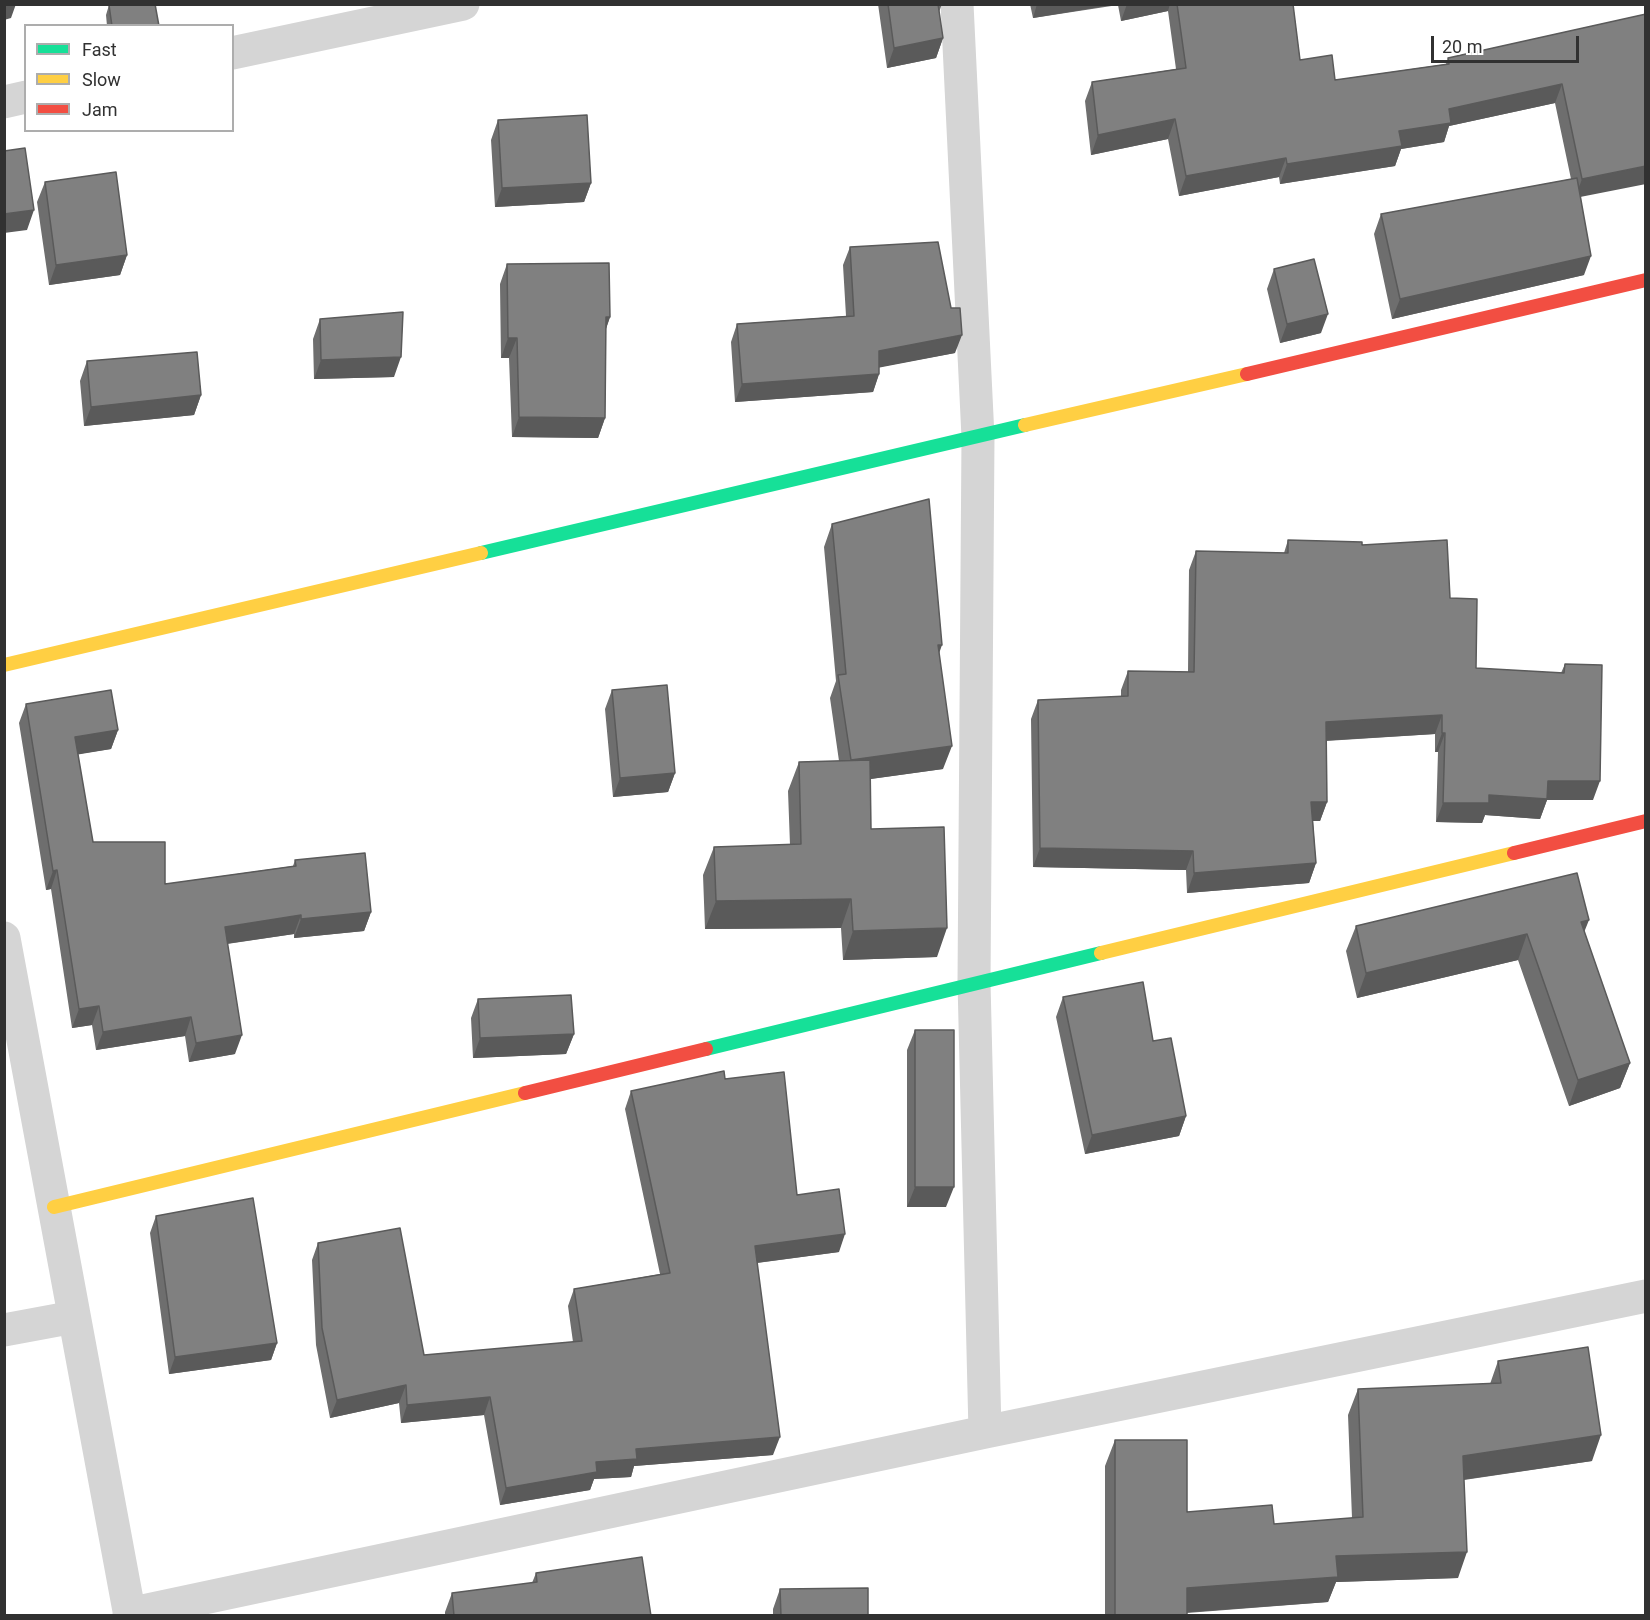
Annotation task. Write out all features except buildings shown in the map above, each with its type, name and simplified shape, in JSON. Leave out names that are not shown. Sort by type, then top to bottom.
[{"type":"street","points":[[234,53],[463,4]]},
{"type":"street","points":[[957,4],[978,437],[974,982],[985,1432]]},
{"type":"street","points":[[4,102],[24,97]]},
{"type":"street","points":[[4,665],[1646,280]]},
{"type":"street","points":[[54,1207],[974,982],[1646,821]]},
{"type":"street","points":[[4,938],[130,1615],[985,1432],[1646,1296]]},
{"type":"street","points":[[4,1330],[75,1317]]},
{"type":"traffic: fast","points":[[481,553],[1025,425]]},
{"type":"traffic: fast","points":[[706,1049],[1101,953]]},
{"type":"traffic: slow","points":[[1025,425],[1247,374]]},
{"type":"traffic: slow","points":[[4,665],[481,553]]},
{"type":"traffic: slow","points":[[1101,953],[1514,853]]},
{"type":"traffic: slow","points":[[54,1207],[525,1093]]},
{"type":"traffic: jam","points":[[1247,374],[1646,280]]},
{"type":"traffic: jam","points":[[1514,853],[1646,821]]},
{"type":"traffic: jam","points":[[525,1093],[706,1049]]}]
